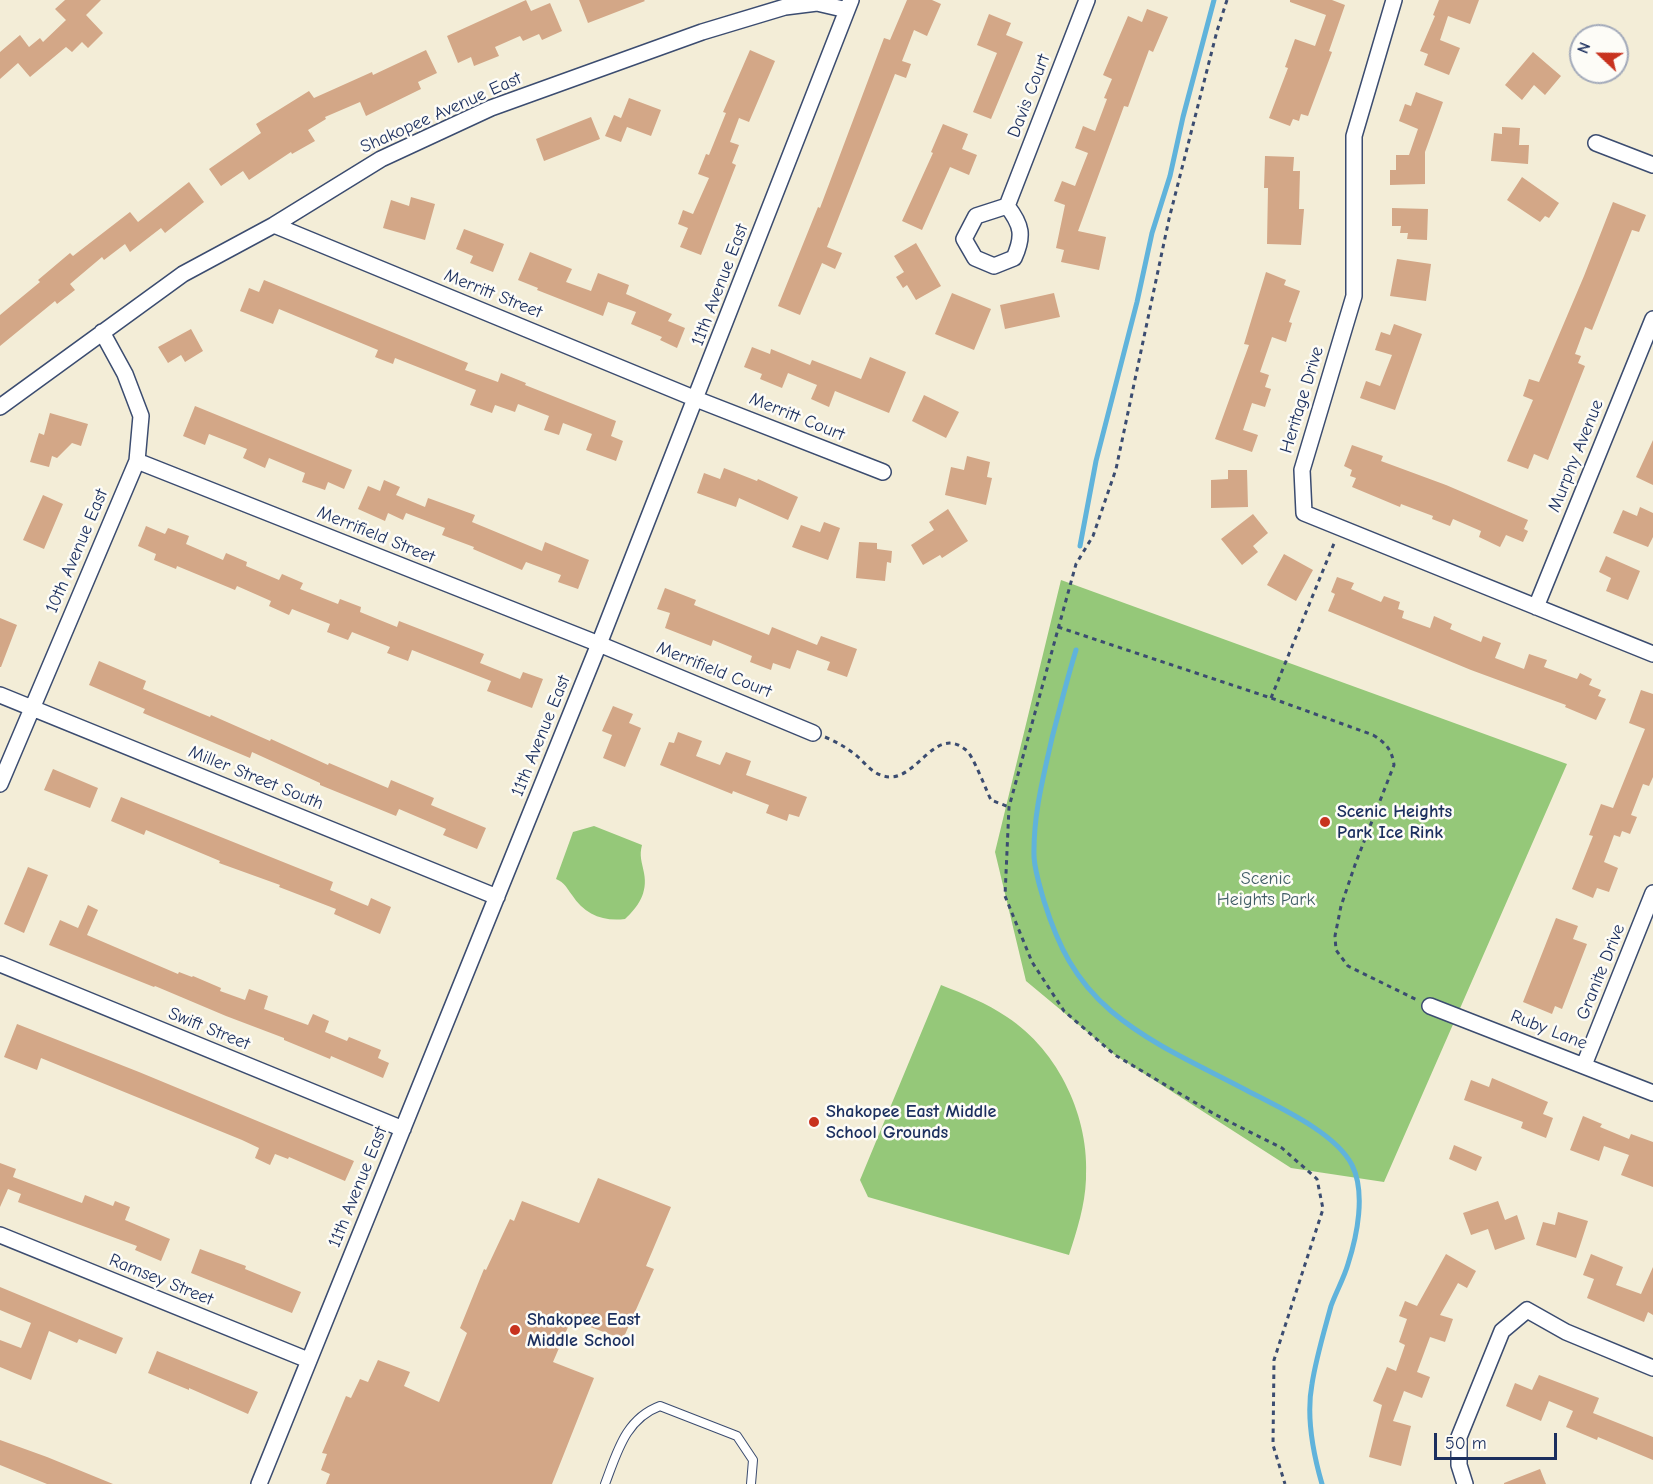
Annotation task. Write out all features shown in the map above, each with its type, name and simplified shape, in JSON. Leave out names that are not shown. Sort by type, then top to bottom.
[{"type":"street","name":"Davis Court","points":[[1007,206],[1087,0]]},
{"type":"street","name":"Heritage Drive","points":[[1394,0],[1354,136],[1354,296],[1302,470],[1304,513],[1653,654]]},
{"type":"street","name":"Shakopee Avenue East","points":[[0,407],[183,274],[274,225],[381,159],[501,104],[702,32],[785,7],[817,3],[849,5]]},
{"type":"street","name":"11th Avenue East","points":[[259,1484],[599,644],[849,5]]},
{"type":"street","points":[[1596,143],[1653,165]]},
{"type":"street","name":"Merritt Street","points":[[274,225],[696,399]]},
{"type":"street","name":"Murphy Avenue","points":[[1536,607],[1653,319]]},
{"type":"street","name":"10th Avenue East","points":[[0,784],[137,461],[141,416],[125,374],[102,332]]},
{"type":"street","name":"Merritt Court","points":[[696,399],[883,472]]},
{"type":"street","name":"Merrifield Street","points":[[137,461],[599,644]]},
{"type":"street","name":"Merrifield Court","points":[[599,644],[813,733]]},
{"type":"street","name":"Miller Street South","points":[[0,695],[497,897]]},
{"type":"street","name":"Granite Drive","points":[[1584,1065],[1653,894]]},
{"type":"street","name":"Swift Street","points":[[0,964],[403,1130]]},
{"type":"street","name":"Ruby Lane","points":[[1431,1006],[1653,1093]]},
{"type":"street","name":"Ramsey Street","points":[[0,1235],[308,1360]]},
{"type":"street","points":[[1465,1484],[1460,1465],[1459,1437],[1502,1331],[1527,1310],[1566,1332],[1653,1368]]},
{"type":"lane","points":[[605,1484],[624,1436],[646,1412],[660,1407],[737,1436],[753,1460],[751,1484]]},
{"type":"path","points":[[1227,0],[1169,219],[1116,469],[1093,536],[1076,564],[1009,807],[1005,896],[1032,962],[1064,1011],[1115,1055],[1216,1115],[1282,1148],[1317,1179],[1323,1209],[1274,1360],[1273,1445],[1285,1484]]},
{"type":"path","points":[[1271,698],[1341,528]]},
{"type":"path","points":[[1058,627],[1271,698],[1373,735],[1386,743],[1392,754],[1394,765],[1341,906],[1335,936],[1336,950],[1348,966],[1431,1006]]},
{"type":"path","points":[[813,733],[838,742],[857,756],[872,772],[891,777],[913,767],[936,746],[951,743],[967,751],[991,800],[1009,807]]},
{"type":"green space","name":"Scenic Heights Park","points":[[1061,580],[1567,764],[1384,1182],[1291,1168],[1115,1055],[1026,981],[995,852]]},
{"type":"green space","points":[[594,826],[642,845],[645,887],[638,904],[625,919],[602,918],[588,912],[556,879],[573,832]]},
{"type":"green space","points":[[941,985],[991,1007],[1025,1031],[1042,1048],[1068,1088],[1083,1133],[1086,1156],[1084,1199],[1069,1255],[868,1197],[860,1180]]},
{"type":"building","points":[[65,0],[101,0],[86,15],[103,33],[88,48],[82,42],[72,52],[66,47],[30,77],[18,63],[0,79],[0,52],[20,35],[29,47],[40,38],[43,42],[66,20],[55,9]]},
{"type":"building","points":[[526,0],[531,11],[550,3],[562,31],[542,40],[539,34],[523,41],[520,36],[495,47],[499,56],[474,66],[471,57],[458,63],[447,36]]},
{"type":"building","points":[[579,0],[644,0],[645,1],[588,23]]},
{"type":"building","points":[[907,0],[932,0],[941,4],[927,36],[914,30],[902,61],[911,64],[906,78],[895,74],[827,247],[842,253],[835,269],[822,263],[800,315],[778,306],[818,207],[820,208],[884,38],[890,40]]},
{"type":"building","points":[[1290,0],[1332,0],[1345,5],[1329,51],[1332,52],[1308,116],[1301,114],[1299,121],[1293,119],[1290,126],[1269,118],[1288,68],[1285,67],[1295,39],[1315,46],[1326,15],[1290,2]]},
{"type":"building","points":[[1439,0],[1479,0],[1470,24],[1448,16],[1440,40],[1460,48],[1449,75],[1424,65],[1428,54],[1420,51],[1435,16],[1433,15]]},
{"type":"building","points":[[1147,9],[1168,17],[1153,52],[1149,50],[1128,107],[1124,106],[1078,231],[1106,237],[1099,270],[1061,262],[1064,250],[1056,248],[1065,205],[1054,201],[1062,181],[1075,186],[1088,153],[1075,148],[1083,126],[1095,131],[1112,79],[1103,75],[1128,16],[1142,22]]},
{"type":"building","points":[[989,14],[1011,23],[1006,35],[1023,42],[991,119],[973,112],[997,53],[977,45]]},
{"type":"building","points":[[426,50],[437,73],[418,82],[421,89],[366,116],[360,102],[325,117],[326,119],[308,130],[315,141],[292,154],[291,152],[249,180],[243,171],[221,186],[209,169],[261,133],[256,124],[309,91],[314,98],[372,72],[373,75]]},
{"type":"building","points":[[750,50],[775,61],[749,122],[739,118],[730,142],[739,145],[732,163],[736,165],[701,255],[680,247],[688,228],[678,224],[683,210],[693,214],[709,178],[698,174],[706,154],[709,155],[726,113],[723,112]]},
{"type":"building","points":[[1533,52],[1561,76],[1545,95],[1534,85],[1522,100],[1505,85]]},
{"type":"building","points":[[1416,92],[1443,102],[1425,152],[1425,184],[1390,185],[1390,170],[1396,170],[1396,155],[1409,155],[1418,129],[1399,121],[1405,104],[1411,106]]},
{"type":"building","points":[[629,98],[661,110],[651,136],[627,127],[621,142],[605,136],[614,115],[621,118]]},
{"type":"building","points":[[591,117],[600,139],[544,161],[536,139]]},
{"type":"building","points":[[943,124],[968,134],[962,149],[977,155],[969,175],[950,167],[922,230],[902,221],[933,153],[931,152]]},
{"type":"building","points":[[1502,127],[1520,128],[1519,145],[1529,145],[1528,164],[1491,161],[1494,133],[1502,134]]},
{"type":"building","points":[[1265,156],[1294,157],[1293,171],[1300,171],[1299,209],[1304,209],[1301,245],[1267,244],[1268,188],[1264,188]]},
{"type":"building","points":[[1522,177],[1559,203],[1549,218],[1545,216],[1540,222],[1507,200]]},
{"type":"building","points":[[189,182],[204,202],[165,233],[161,228],[130,252],[125,244],[104,260],[102,257],[70,284],[75,290],[57,304],[55,301],[0,346],[0,315],[40,282],[38,280],[70,253],[73,256],[130,212],[138,222]]},
{"type":"building","points":[[411,197],[435,204],[425,240],[383,228],[391,200],[409,206]]},
{"type":"building","points":[[1613,202],[1646,215],[1639,232],[1632,230],[1592,330],[1585,327],[1575,354],[1581,356],[1578,363],[1585,366],[1548,460],[1534,454],[1528,469],[1507,461],[1533,400],[1523,396],[1529,379],[1539,382]]},
{"type":"building","points":[[1392,208],[1428,209],[1427,240],[1407,239],[1408,233],[1400,233],[1401,226],[1392,226]]},
{"type":"building","points":[[464,229],[504,244],[493,272],[470,263],[473,256],[456,249]]},
{"type":"building","points":[[916,243],[941,286],[916,300],[907,285],[903,288],[896,277],[904,272],[894,256]]},
{"type":"building","points":[[530,252],[572,269],[566,282],[591,291],[598,273],[629,285],[626,294],[672,314],[668,321],[685,328],[677,348],[660,340],[662,337],[631,324],[636,312],[608,302],[603,316],[518,280]]},
{"type":"building","points":[[1397,259],[1431,264],[1426,301],[1390,296]]},
{"type":"building","points":[[1266,272],[1286,280],[1284,285],[1300,291],[1289,322],[1292,323],[1286,342],[1272,337],[1260,372],[1269,375],[1265,387],[1271,389],[1265,407],[1252,403],[1243,430],[1258,435],[1252,452],[1215,439],[1249,345],[1244,344]]},
{"type":"building","points":[[264,280],[468,363],[465,370],[498,382],[501,373],[526,383],[525,385],[616,421],[611,436],[623,441],[616,461],[586,450],[592,434],[563,423],[559,435],[544,430],[549,416],[518,404],[515,412],[495,405],[492,413],[470,405],[476,390],[395,358],[393,364],[375,357],[378,350],[279,309],[273,324],[240,311],[249,288],[259,292]]},
{"type":"building","points":[[952,293],[991,309],[974,350],[935,334]]},
{"type":"building","points":[[1054,293],[1060,317],[1005,329],[1000,305]]},
{"type":"building","points":[[1394,324],[1422,334],[1395,410],[1360,398],[1366,381],[1380,386],[1392,355],[1375,350],[1381,332],[1390,335]]},
{"type":"building","points":[[191,329],[203,351],[185,362],[181,355],[168,363],[158,347]]},
{"type":"building","points":[[752,347],[770,354],[771,349],[810,365],[812,360],[861,379],[870,357],[906,372],[889,413],[835,391],[829,407],[811,399],[817,385],[788,373],[782,388],[760,379],[762,374],[744,367]]},
{"type":"building","points":[[924,395],[959,412],[946,438],[912,421]]},
{"type":"building","points":[[195,406],[352,470],[344,489],[328,482],[325,490],[302,482],[305,473],[269,458],[265,468],[243,458],[247,449],[209,434],[205,445],[183,436]]},
{"type":"building","points":[[50,413],[88,424],[81,446],[72,443],[57,458],[52,456],[49,467],[30,462],[39,433],[44,435]]},
{"type":"building","points":[[1653,440],[1653,485],[1636,477]]},
{"type":"building","points":[[1352,445],[1383,456],[1381,461],[1446,485],[1528,520],[1524,529],[1528,531],[1523,542],[1506,535],[1500,547],[1479,537],[1481,531],[1453,519],[1450,526],[1432,519],[1433,516],[1401,504],[1400,507],[1352,487],[1356,478],[1350,476],[1352,470],[1344,466]]},
{"type":"building","points":[[967,456],[990,462],[987,477],[992,478],[986,505],[945,495],[951,467],[964,470]]},
{"type":"building","points":[[724,468],[757,481],[758,479],[798,497],[788,520],[739,498],[736,507],[697,493],[704,473],[720,479]]},
{"type":"building","points":[[1228,470],[1247,470],[1248,507],[1211,508],[1211,480],[1228,479]]},
{"type":"building","points":[[384,480],[400,487],[396,495],[425,507],[428,498],[475,515],[472,522],[542,551],[545,542],[589,560],[578,589],[558,582],[561,575],[526,562],[522,570],[473,549],[474,547],[442,535],[445,528],[406,513],[403,520],[388,513],[385,521],[358,509],[368,486],[380,491]]},
{"type":"building","points":[[43,495],[63,504],[44,549],[23,540]]},
{"type":"building","points":[[1640,507],[1653,513],[1653,537],[1648,547],[1613,533],[1623,510],[1637,516]]},
{"type":"building","points":[[948,509],[968,541],[942,558],[940,555],[923,565],[911,545],[934,530],[929,522]]},
{"type":"building","points":[[1253,514],[1268,533],[1253,546],[1258,552],[1242,565],[1221,539]]},
{"type":"building","points":[[824,522],[840,528],[828,560],[792,547],[801,525],[820,532]]},
{"type":"building","points":[[146,526],[165,534],[168,528],[189,536],[186,544],[223,560],[226,553],[247,562],[246,566],[279,580],[282,574],[303,583],[300,589],[338,604],[340,599],[361,607],[360,612],[397,627],[399,621],[484,654],[480,663],[520,679],[523,672],[543,679],[532,708],[487,691],[491,681],[412,650],[408,661],[387,653],[390,647],[352,632],[348,640],[327,632],[330,624],[292,609],[289,615],[269,606],[271,601],[237,586],[235,590],[177,566],[176,569],[154,560],[156,554],[138,546]]},
{"type":"building","points":[[859,542],[877,543],[877,549],[892,551],[891,563],[887,562],[885,581],[856,578]]},
{"type":"building","points":[[1284,554],[1313,570],[1296,601],[1267,585]]},
{"type":"building","points":[[1606,556],[1640,571],[1628,600],[1606,591],[1611,578],[1599,572]]},
{"type":"building","points":[[1337,577],[1354,583],[1351,589],[1381,602],[1384,596],[1400,602],[1398,609],[1404,611],[1402,618],[1430,628],[1434,616],[1452,624],[1450,629],[1481,642],[1483,636],[1501,643],[1495,658],[1524,669],[1529,654],[1547,660],[1544,667],[1577,679],[1580,673],[1592,679],[1589,685],[1601,690],[1598,696],[1606,699],[1596,720],[1565,707],[1566,705],[1471,670],[1328,611],[1335,594],[1331,592]]},
{"type":"building","points":[[665,588],[696,600],[694,605],[769,635],[772,627],[817,645],[821,636],[857,649],[847,677],[827,670],[830,662],[797,650],[790,669],[773,663],[771,670],[750,662],[752,656],[713,640],[711,646],[665,628],[670,613],[657,609]]},
{"type":"building","points":[[0,618],[17,625],[1,667],[0,667]]},
{"type":"building","points":[[99,661],[146,681],[143,689],[210,717],[211,715],[388,788],[391,780],[434,798],[431,805],[486,828],[477,849],[443,835],[446,829],[399,809],[396,816],[320,785],[252,752],[250,758],[143,713],[145,709],[89,685]]},
{"type":"building","points":[[1641,690],[1653,694],[1653,777],[1649,786],[1643,784],[1631,815],[1637,817],[1630,834],[1622,831],[1620,837],[1614,835],[1604,862],[1618,868],[1609,892],[1597,888],[1593,898],[1572,889],[1593,836],[1589,835],[1601,804],[1613,808],[1645,729],[1629,723]]},
{"type":"building","points":[[613,706],[633,714],[629,723],[641,728],[625,767],[603,758],[612,735],[602,731]]},
{"type":"building","points":[[678,732],[702,741],[696,756],[720,765],[726,752],[751,761],[746,775],[807,797],[799,817],[789,814],[787,821],[766,813],[769,805],[733,791],[732,794],[660,765],[669,742],[674,743]]},
{"type":"building","points":[[53,769],[98,788],[90,808],[44,790]]},
{"type":"building","points":[[121,797],[333,882],[330,890],[368,906],[371,898],[391,907],[380,934],[334,914],[336,909],[279,887],[280,885],[219,863],[220,861],[146,830],[144,835],[111,821]]},
{"type":"building","points":[[28,867],[48,875],[24,933],[4,924]]},
{"type":"building","points":[[88,905],[98,910],[87,935],[178,974],[179,972],[193,976],[221,988],[220,991],[245,1000],[249,989],[268,996],[264,1009],[308,1025],[313,1014],[329,1021],[325,1032],[347,1041],[349,1037],[381,1050],[378,1058],[389,1063],[383,1078],[331,1056],[330,1059],[284,1040],[284,1038],[49,945],[60,920],[78,928]]},
{"type":"building","points":[[1556,918],[1578,926],[1573,939],[1587,944],[1562,1009],[1555,1006],[1552,1014],[1523,1002]]},
{"type":"building","points":[[17,1024],[354,1161],[345,1181],[289,1157],[288,1159],[275,1154],[270,1165],[255,1158],[259,1148],[242,1140],[41,1058],[37,1070],[4,1057]]},
{"type":"building","points":[[1492,1078],[1548,1102],[1543,1114],[1553,1118],[1546,1138],[1521,1128],[1523,1122],[1464,1100],[1471,1080],[1489,1087]]},
{"type":"building","points":[[1583,1116],[1602,1124],[1600,1127],[1629,1139],[1631,1134],[1653,1142],[1653,1187],[1621,1175],[1629,1155],[1604,1146],[1599,1161],[1570,1150]]},
{"type":"building","points":[[1454,1145],[1482,1157],[1476,1171],[1449,1159]]},
{"type":"building","points":[[0,1163],[16,1169],[13,1177],[82,1203],[85,1195],[113,1206],[115,1201],[130,1207],[125,1220],[170,1239],[161,1261],[135,1250],[137,1246],[18,1202],[21,1194],[8,1189],[0,1207]]},
{"type":"building","name":"Shakopee East Middle School","points":[[598,1178],[671,1207],[646,1266],[654,1269],[623,1339],[571,1320],[553,1362],[594,1378],[552,1484],[326,1484],[330,1474],[321,1470],[327,1454],[322,1453],[346,1396],[351,1398],[360,1379],[368,1382],[378,1360],[410,1372],[404,1386],[439,1402],[467,1333],[460,1328],[484,1269],[486,1270],[510,1219],[514,1221],[522,1201],[579,1223]]},
{"type":"building","points":[[1498,1201],[1505,1220],[1517,1215],[1525,1239],[1495,1250],[1488,1229],[1471,1235],[1463,1213]]},
{"type":"building","points":[[1558,1212],[1588,1221],[1576,1258],[1536,1245],[1543,1222],[1555,1225]]},
{"type":"building","points":[[200,1249],[246,1266],[245,1269],[301,1292],[292,1313],[191,1273]]},
{"type":"building","points":[[1446,1254],[1476,1271],[1467,1288],[1458,1283],[1440,1315],[1453,1319],[1445,1342],[1430,1337],[1417,1372],[1430,1377],[1422,1398],[1404,1391],[1393,1421],[1411,1426],[1401,1466],[1369,1457],[1382,1405],[1373,1401],[1387,1367],[1396,1371],[1405,1345],[1399,1342],[1407,1319],[1399,1316],[1405,1301],[1417,1306]]},
{"type":"building","points":[[1591,1254],[1623,1267],[1616,1285],[1641,1294],[1653,1267],[1653,1315],[1648,1312],[1644,1322],[1587,1298],[1594,1279],[1583,1275]]},
{"type":"building","points":[[0,1287],[123,1338],[116,1354],[79,1339],[77,1343],[49,1331],[31,1380],[0,1367],[0,1340],[21,1348],[31,1323],[0,1310]]},
{"type":"building","points":[[157,1351],[258,1392],[248,1414],[148,1373]]},
{"type":"building","points":[[1539,1375],[1599,1398],[1593,1413],[1653,1437],[1653,1460],[1598,1437],[1597,1440],[1566,1427],[1573,1411],[1549,1401],[1541,1421],[1506,1406],[1515,1383],[1532,1390]]},
{"type":"building","points":[[0,1440],[113,1484],[47,1484],[0,1465]]},
{"type":"building","points":[[1540,1469],[1546,1484],[1504,1484],[1504,1483]]},
{"type":"waterway","points":[[1080,546],[1096,461],[1137,302],[1152,233],[1170,176],[1214,0]]},
{"type":"waterway","points":[[1076,650],[1045,768],[1034,842],[1038,879],[1049,917],[1069,961],[1098,999],[1126,1023],[1177,1054],[1289,1112],[1319,1131],[1344,1153],[1356,1176],[1359,1188],[1359,1214],[1354,1241],[1331,1306],[1310,1396],[1311,1434],[1322,1484]]},
{"type":"place","name":"Scenic Heights Park Ice Rink","points":[[1325,822]]},
{"type":"place","name":"Shakopee East Middle School Grounds","points":[[814,1122]]},
{"type":"place","name":"Shakopee East Middle School","points":[[515,1330]]}]
